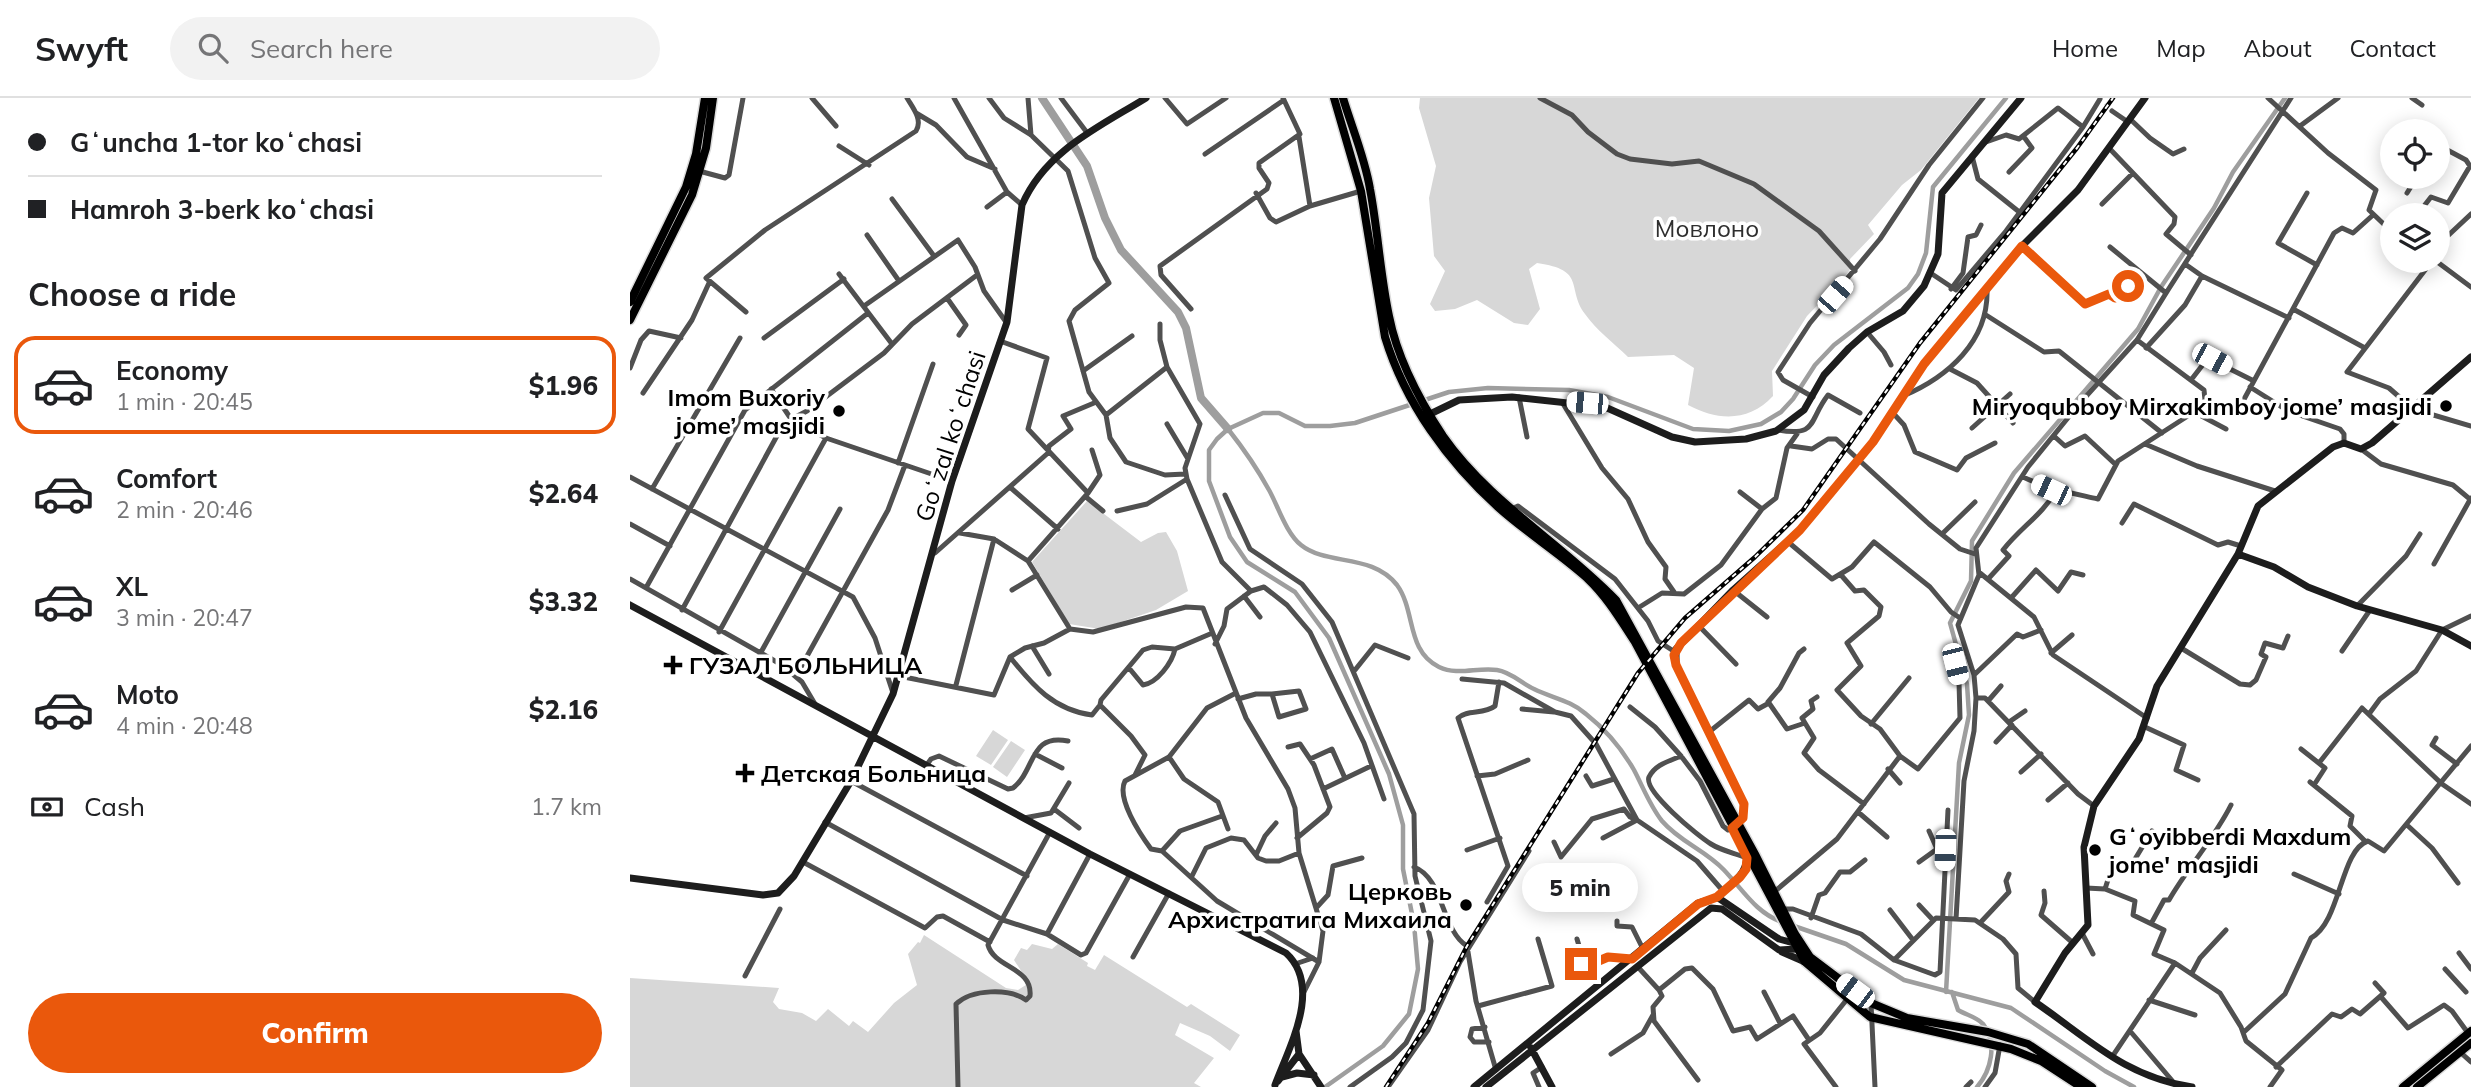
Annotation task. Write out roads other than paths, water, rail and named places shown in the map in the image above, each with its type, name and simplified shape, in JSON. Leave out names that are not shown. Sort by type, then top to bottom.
[{"type":"main road","points":[[630,320],[665,241],[694,161],[705,98]]},
{"type":"main road","points":[[630,302],[692,195],[713,98]]},
{"type":"main road","points":[[1334,98],[1361,191],[1385,337],[1425,414],[1445,450],[1485,494],[1587,579],[1610,603],[1635,642],[1774,892],[1805,962],[1870,1017],[1937,1034],[1990,1036],[1999,1045],[2027,1054],[2081,1087]]},
{"type":"main road","points":[[1343,98],[1370,189],[1389,316],[1411,387]]},
{"type":"main road","points":[[1425,414],[1460,456],[1512,509],[1592,575],[1616,600],[1735,826],[1747,858],[1781,912]]},
{"type":"main road","points":[[1795,942],[1810,957],[1871,1003],[1907,1018],[2035,1047],[2092,1087]]},
{"type":"main road","points":[[2417,1087],[2460,1052],[2470,1036]]},
{"type":"main road","points":[[2403,1087],[2470,1036]]},
{"type":"street","points":[[699,172],[727,177],[743,98]]},
{"type":"street","points":[[812,98],[836,126]]},
{"type":"street","points":[[746,312],[709,283],[707,276],[765,230],[869,165],[916,131],[919,125],[916,113],[907,98]]},
{"type":"street","points":[[954,98],[1007,192],[1023,205]]},
{"type":"street","points":[[989,98],[1004,118],[1058,154],[1068,171],[1095,258],[1109,283],[1075,310],[1069,321],[1083,372],[1094,402],[1106,415],[1111,439],[1126,463],[1165,475],[1186,477]]},
{"type":"street","points":[[1028,98],[1031,135]]},
{"type":"street","points":[[1061,98],[1088,134]]},
{"type":"street","name":"Goʻzal koʻchasi","points":[[630,878],[763,895],[778,893],[803,862],[875,738],[900,676],[952,481],[1006,322],[1023,205],[1035,180],[1058,154],[1146,98]]},
{"type":"street","points":[[1165,98],[1187,124],[1226,98]]},
{"type":"street","points":[[1540,98],[1572,115],[1588,132],[1617,154],[1672,164],[1699,162],[1754,184],[1819,231],[1855,271]]},
{"type":"street","points":[[1811,396],[1783,380],[1778,372],[1810,323],[1855,271],[1929,165],[1983,98]]},
{"type":"street","points":[[1425,414],[1459,400],[1519,397],[1605,407],[1672,437],[1695,442],[1746,439],[1778,430],[1797,418],[1832,365],[1867,332],[1903,311],[1932,274],[1938,254],[1942,192],[2021,98]]},
{"type":"street","points":[[1630,707],[1666,737],[1681,756],[1700,781],[1724,828],[1735,826],[1743,818],[1744,804],[1676,665],[1675,652],[1733,590],[1787,541],[1859,459],[1901,397],[2022,246],[2078,190],[2145,98]]},
{"type":"street","points":[[2268,98],[2376,190],[2368,208],[2380,221]]},
{"type":"street","points":[[1954,919],[1964,782],[1976,698],[1974,675],[1959,630],[1959,617],[1980,573],[1974,554],[1976,548],[2023,477],[2095,380],[2137,340],[2165,292],[2291,98]]},
{"type":"street","points":[[2300,127],[2338,98]]},
{"type":"street","points":[[2412,98],[2422,105]]},
{"type":"street","points":[[1205,155],[1284,99],[1298,127],[1310,206]]},
{"type":"street","points":[[1932,274],[1956,290],[1991,250],[2102,100]]},
{"type":"street","points":[[1983,143],[2007,135],[2018,140],[2058,108],[2083,127]]},
{"type":"street","points":[[2112,111],[2173,154],[2184,149]]},
{"type":"street","points":[[916,113],[936,125],[967,157],[995,169]]},
{"type":"street","points":[[1191,309],[1161,275],[1160,266],[1269,186],[1259,163],[1298,137]]},
{"type":"street","points":[[2009,172],[2032,148],[2024,137]]},
{"type":"street","points":[[839,146],[869,165]]},
{"type":"street","points":[[2109,148],[2175,217],[2174,224],[2166,234],[2190,254]]},
{"type":"street","points":[[2426,203],[2431,197],[2448,203],[2469,166],[2466,160],[2450,151]]},
{"type":"street","points":[[1972,156],[1978,179],[2018,211]]},
{"type":"street","points":[[2102,204],[2133,173]]},
{"type":"street","points":[[1256,194],[1270,218],[1276,222],[1310,206],[1361,191]]},
{"type":"street","points":[[987,207],[1007,192]]},
{"type":"street","points":[[2307,193],[2278,243],[2317,265]]},
{"type":"street","points":[[892,199],[934,256]]},
{"type":"street","points":[[2450,234],[2471,214]]},
{"type":"street","points":[[2242,403],[2334,233],[2343,228],[2353,233],[2373,215]]},
{"type":"street","points":[[1951,289],[1963,273],[1968,237],[1976,235],[1981,225]]},
{"type":"street","points":[[867,235],[899,281]]},
{"type":"street","points":[[864,306],[958,240],[984,291],[1006,322]]},
{"type":"street","points":[[2022,246],[2085,304],[2109,294],[2115,298],[2123,296],[2140,272]]},
{"type":"street","points":[[2110,247],[2165,292]]},
{"type":"street","points":[[2185,264],[2202,276],[2290,318]]},
{"type":"street","points":[[2421,273],[2350,366],[2348,374],[2389,388],[2413,408],[2471,426]]},
{"type":"street","points":[[2447,273],[2471,287]]},
{"type":"street","points":[[682,610],[784,423],[807,411],[978,275]]},
{"type":"street","points":[[764,338],[841,276],[892,344]]},
{"type":"street","points":[[2146,348],[2185,305],[2202,276]]},
{"type":"street","points":[[643,393],[681,338],[709,283]]},
{"type":"street","points":[[1901,397],[1930,384],[1965,354],[1986,315],[1987,289]]},
{"type":"street","points":[[947,298],[966,326],[960,335]]},
{"type":"street","points":[[2293,309],[2365,348]]},
{"type":"street","points":[[647,586],[691,511],[740,418],[752,403],[868,313]]},
{"type":"street","points":[[1986,315],[2044,352],[2057,350],[2162,433]]},
{"type":"street","points":[[1160,324],[1160,340],[1167,367],[1200,424],[1188,459],[1186,477],[1222,562],[1251,591]]},
{"type":"street","points":[[630,368],[640,340],[649,331],[681,338]]},
{"type":"street","points":[[1867,332],[1891,365]]},
{"type":"street","points":[[1083,372],[1132,337]]},
{"type":"street","points":[[652,489],[740,338]]},
{"type":"street","points":[[2023,477],[2056,491],[2073,492],[2098,499],[2115,464],[2193,412],[2207,396],[2204,390],[2137,340]]},
{"type":"street","points":[[1000,341],[1047,358],[1028,429],[1104,511]]},
{"type":"street","points":[[2361,449],[2471,357]]},
{"type":"street","points":[[2190,380],[2207,358],[2252,384],[2288,411],[2340,429],[2344,443]]},
{"type":"street","points":[[796,676],[894,497],[933,364]]},
{"type":"street","points":[[1106,415],[1167,367]]},
{"type":"street","points":[[1950,369],[1978,383],[2013,423]]},
{"type":"street","points":[[771,389],[791,419],[826,438],[952,481]]},
{"type":"street","points":[[1972,428],[2010,394]]},
{"type":"street","points":[[1638,608],[1662,593],[1684,594],[1721,565],[1762,509],[1778,493],[1787,449],[1797,434],[1808,428],[1828,395],[1860,414]]},
{"type":"street","points":[[1519,397],[1527,437]]},
{"type":"street","points":[[1562,401],[1602,468],[1628,499],[1648,542],[1667,569],[1665,579],[1674,592]]},
{"type":"street","points":[[932,557],[937,548],[960,533],[1048,453],[1049,446],[1071,430],[1063,416],[1094,402]]},
{"type":"street","points":[[1892,412],[1904,425],[1916,453],[1957,470],[1966,458],[1995,443]]},
{"type":"street","points":[[2193,412],[2226,429]]},
{"type":"street","points":[[1167,424],[1188,459]]},
{"type":"street","points":[[1778,430],[1797,434]]},
{"type":"street","points":[[2055,437],[2065,446],[2085,436],[2115,464]]},
{"type":"street","points":[[719,632],[826,438]]},
{"type":"street","points":[[1791,446],[1812,449],[1834,439],[1942,534],[1965,551],[1974,554]]},
{"type":"street","points":[[2035,1002],[2073,943],[2088,925],[2084,847],[2094,806],[2145,727],[2157,686],[2240,550],[2258,506],[2333,447],[2344,443],[2361,449],[2382,464],[2453,485],[2471,499],[2434,564]]},
{"type":"street","points":[[2145,444],[2185,461],[2275,491]]},
{"type":"street","points":[[1028,561],[1087,495],[1100,475],[1092,450]]},
{"type":"street","points":[[630,477],[853,597],[878,645],[893,694]]},
{"type":"street","points":[[1117,511],[1147,504],[1186,477]]},
{"type":"street","points":[[1011,488],[1058,528]]},
{"type":"street","points":[[1989,578],[2009,556],[2003,550],[2011,539],[2042,514],[2056,491]]},
{"type":"street","points":[[1740,492],[1762,509]]},
{"type":"street","points":[[1225,495],[1245,543],[1256,554],[1302,584],[1332,622],[1412,804],[1415,823],[1414,867],[1432,941],[1423,1010],[1399,1050],[1350,1087]]},
{"type":"street","points":[[1942,534],[1975,502]]},
{"type":"street","points":[[2122,523],[2134,504],[2218,545],[2228,542],[2357,606],[2442,630],[2471,646]]},
{"type":"street","points":[[1512,509],[1518,506],[1598,564],[1615,579],[1638,608],[1658,641],[1675,652]]},
{"type":"street","points":[[760,653],[840,509]]},
{"type":"street","points":[[630,524],[670,546]]},
{"type":"street","points":[[960,533],[994,539],[1028,561],[1070,629]]},
{"type":"street","points":[[2357,606],[2406,556],[2420,534]]},
{"type":"street","points":[[956,685],[994,539]]},
{"type":"street","points":[[1787,541],[1830,579],[1841,575],[1874,542],[1930,587],[1951,612],[1959,617]]},
{"type":"street","points":[[2012,597],[2037,570],[2057,591],[2072,572],[2082,575]]},
{"type":"street","points":[[1980,573],[2034,617],[2051,653],[2147,718]]},
{"type":"street","points":[[1012,590],[1037,575]]},
{"type":"street","points":[[1841,575],[1855,591],[1864,590],[1881,606],[1879,616],[1847,643],[1861,666],[1837,689],[1880,729],[1899,756],[1920,769],[1961,714],[1959,682],[1950,650]]},
{"type":"street","points":[[630,579],[647,586],[719,632],[782,665],[796,676],[815,704]]},
{"type":"street","points":[[1215,644],[1228,608],[1251,591],[1264,587],[1287,605],[1310,632],[1363,743],[1384,799]]},
{"type":"street","points":[[1733,590],[1767,617]]},
{"type":"street","points":[[1244,596],[1260,617]]},
{"type":"street","points":[[630,606],[1090,854],[1286,953],[1295,964],[1304,992]]},
{"type":"street","points":[[900,676],[956,685],[994,695],[1010,657],[1070,629],[1099,631],[1135,619],[1199,607],[1207,613],[1210,634],[1237,696],[1292,796],[1298,819],[1299,853],[1323,931],[1296,1027],[1274,1086]]},
{"type":"street","points":[[2342,651],[2370,610]]},
{"type":"street","points":[[2370,714],[2380,699],[2416,671],[2442,630],[2471,616]]},
{"type":"street","points":[[1698,625],[1736,664]]},
{"type":"street","points":[[1974,675],[2017,634],[2023,637],[2041,630]]},
{"type":"street","points":[[1010,657],[1040,691],[1060,708],[1092,716],[1105,693],[1147,648],[1175,649],[1210,634]]},
{"type":"street","points":[[2051,653],[2072,635]]},
{"type":"street","points":[[2181,648],[2240,684],[2250,685],[2256,680],[2266,657],[2261,654],[2264,643],[2283,648],[2288,636]]},
{"type":"street","points":[[1355,670],[1374,645],[1408,658]]},
{"type":"street","points":[[1032,646],[1049,674]]},
{"type":"street","points":[[1129,668],[1143,685],[1148,685],[1171,660],[1175,649]]},
{"type":"street","points":[[1709,732],[1749,700],[1758,709],[1768,702],[1787,678],[1799,653],[1804,649]]},
{"type":"street","points":[[782,665],[806,662]]},
{"type":"street","points":[[1871,723],[1909,678]]},
{"type":"street","points":[[1462,679],[1499,682],[1555,712]]},
{"type":"street","points":[[1488,902],[1508,869],[1500,838],[1477,776],[1475,762],[1462,736],[1458,718],[1495,706],[1499,682]]},
{"type":"street","points":[[1988,701],[2001,686]]},
{"type":"street","points":[[1272,694],[1279,717],[1306,709],[1299,691],[1237,696],[1207,708],[1169,757],[1123,784],[1124,799],[1149,847],[1162,851],[1217,901],[1316,960]]},
{"type":"street","points":[[1817,697],[1811,701],[1813,709],[1801,718],[1814,738],[1804,753],[1819,770],[1864,804]]},
{"type":"street","points":[[1976,698],[1988,701],[2094,806]]},
{"type":"street","points":[[1768,702],[1787,729],[1805,723]]},
{"type":"street","points":[[1100,705],[1131,736],[1144,755],[1135,775]]},
{"type":"street","points":[[2319,763],[2360,708],[2370,714],[2441,782],[2471,804]]},
{"type":"street","points":[[1522,709],[1571,716],[1590,736],[1637,820]]},
{"type":"street","points":[[1996,742],[2025,711]]},
{"type":"street","points":[[1961,714],[1974,713]]},
{"type":"street","points":[[2145,727],[2184,745],[2176,770],[2198,780]]},
{"type":"street","points":[[2436,738],[2432,745],[2457,764]]},
{"type":"street","points":[[926,766],[935,757],[943,757],[1008,789],[1022,779],[1035,754],[1046,742],[1057,739],[1068,741]]},
{"type":"street","points":[[1287,747],[1299,743],[1310,759],[1329,811],[1297,838]]},
{"type":"street","points":[[2301,749],[2325,770],[2312,783],[2352,816],[2349,825],[2365,841],[2372,842],[2384,851],[2471,746]]},
{"type":"street","points":[[1310,759],[1332,750],[1344,776]]},
{"type":"street","points":[[1035,754],[1062,768]]},
{"type":"street","points":[[2021,772],[2041,754]]},
{"type":"street","points":[[1486,1087],[1533,1051],[1634,963],[1643,949],[1698,904],[1722,892],[1746,869],[1747,858],[1710,843],[1658,799],[1650,788],[1648,779],[1656,768],[1681,756]]},
{"type":"street","points":[[1774,892],[1837,839],[1899,756]]},
{"type":"street","points":[[1169,757],[1184,779],[1218,802],[1228,829]]},
{"type":"street","points":[[1477,776],[1495,774],[1528,760]]},
{"type":"street","points":[[1323,789],[1344,776],[1371,766]]},
{"type":"street","points":[[1888,769],[1900,783]]},
{"type":"street","points":[[1586,776],[1592,786],[1614,779]]},
{"type":"street","points":[[851,782],[1027,876]]},
{"type":"street","points":[[1024,818],[1048,814],[1054,809],[1069,783]]},
{"type":"street","points":[[2048,800],[2068,783]]},
{"type":"street","points":[[2152,922],[2164,900],[2169,900],[2231,805]]},
{"type":"street","points":[[1054,809],[1079,828]]},
{"type":"street","points":[[1555,842],[1561,857],[1592,819],[1624,809],[1630,817],[1698,861],[1722,892],[1779,939],[1795,942]]},
{"type":"street","points":[[1781,912],[1793,909],[1811,918],[1861,934],[1894,960],[1921,971],[1939,974],[1948,810]]},
{"type":"street","points":[[1858,812],[1887,837]]},
{"type":"street","points":[[1162,851],[1180,831],[1222,816]]},
{"type":"street","points":[[1603,838],[1637,820]]},
{"type":"street","points":[[825,822],[1003,920],[1047,934],[1084,955],[1130,874]]},
{"type":"street","points":[[1256,855],[1265,836],[1276,823]]},
{"type":"street","points":[[2407,825],[2432,848],[2458,883]]},
{"type":"street","points":[[1929,831],[1937,849]]},
{"type":"street","points":[[2105,889],[2112,865],[2129,869],[2151,831]]},
{"type":"street","points":[[958,1087],[956,1004],[973,995],[1016,993],[1026,1000],[1031,994],[1023,975],[989,951],[990,942],[1049,832]]},
{"type":"street","points":[[1192,876],[1206,848],[1231,838],[1244,840],[1261,859],[1275,862],[1299,853]]},
{"type":"street","points":[[1467,850],[1500,838]]},
{"type":"street","points":[[2244,1032],[2285,994],[2311,938],[2321,932],[2339,894],[2348,866],[2365,841]]},
{"type":"street","points":[[1919,862],[1937,849],[1945,850]]},
{"type":"street","points":[[1388,1087],[1428,1030],[1468,947],[1529,851]]},
{"type":"street","points":[[1047,934],[1090,854]]},
{"type":"street","points":[[1317,907],[1328,895],[1334,866],[1362,858]]},
{"type":"street","points":[[1811,918],[1819,895],[1825,893],[1840,872],[1850,872],[1865,860]]},
{"type":"street","points":[[803,862],[925,928],[937,917],[943,916],[990,942]]},
{"type":"street","points":[[1414,867],[1420,869],[1431,883],[1458,938],[1468,947],[1478,1006],[1496,1070]]},
{"type":"street","points":[[1980,923],[2009,892],[2006,881],[2010,874]]},
{"type":"street","points":[[2294,874],[2339,894]]},
{"type":"street","points":[[2086,888],[2105,889],[2135,901],[2132,914],[2164,930],[2154,954],[2192,973],[2220,993],[2244,1032],[2246,1041],[2282,1070],[2270,1087]]},
{"type":"street","points":[[2044,891],[2045,903],[2041,915],[2073,943]]},
{"type":"street","points":[[1133,957],[1169,893]]},
{"type":"street","points":[[1919,905],[1933,920]]},
{"type":"street","points":[[1474,1087],[1528,1043],[1711,908],[1722,909],[1779,950],[1805,962]]},
{"type":"street","points":[[745,976],[780,909]]},
{"type":"street","points":[[1890,910],[1913,940]]},
{"type":"street","points":[[1894,960],[1933,920],[1971,919],[1980,923],[2013,950],[2017,960],[2018,988],[2035,1002],[2112,1057],[2146,1077],[2192,1087]]},
{"type":"street","points":[[1617,921],[1617,926],[1632,927],[1643,949]]},
{"type":"street","points":[[2192,973],[2200,958],[2226,930]]},
{"type":"street","points":[[2083,934],[2093,954]]},
{"type":"street","points":[[1478,1006],[1552,986],[1538,939]]},
{"type":"street","points":[[1577,939],[1584,966],[1608,957],[1634,963],[1662,996],[1653,1006],[1653,1015],[1643,1033],[1611,1054]]},
{"type":"street","points":[[1779,950],[1795,942]]},
{"type":"street","points":[[2459,953],[2471,969]]},
{"type":"street","points":[[1295,964],[1316,960]]},
{"type":"street","points":[[2112,1057],[2175,963]]},
{"type":"street","points":[[1659,990],[1685,969],[1692,968],[1713,989],[1733,1031],[1749,1027],[1757,1038],[1795,1016],[1809,1040]]},
{"type":"street","points":[[2445,969],[2466,992]]},
{"type":"street","points":[[2276,1067],[2334,1013],[2341,1017],[2352,1009],[2358,1015],[2381,997],[2383,993],[2375,983]]},
{"type":"street","points":[[1764,992],[1780,1023]]},
{"type":"street","points":[[2381,997],[2408,1028],[2444,1006],[2452,1011],[2470,1036]]},
{"type":"street","points":[[1836,1087],[1804,1044],[1829,1023],[1849,998]]},
{"type":"street","points":[[2149,1000],[2194,1015]]},
{"type":"street","points":[[1871,1003],[1875,1087]]},
{"type":"street","points":[[1653,1015],[1698,1080]]},
{"type":"street","points":[[1296,1027],[1299,1054],[1317,1081]]},
{"type":"street","points":[[1485,1027],[1472,1029],[1470,1037],[1474,1042],[1489,1042]]},
{"type":"street","points":[[2130,1031],[2175,1084]]},
{"type":"street","points":[[1528,1043],[1552,1087]]},
{"type":"street","points":[[1985,1087],[1995,1073],[1999,1045]]},
{"type":"street","points":[[2460,1052],[2471,1062]]},
{"type":"street","points":[[1274,1086],[1299,1054]]},
{"type":"street","points":[[1539,1087],[1533,1073],[1542,1067]]},
{"type":"street","points":[[1282,1077],[1297,1073],[1317,1081]]},
{"type":"waterway","points":[[1042,98],[1087,166],[1105,218],[1121,250],[1178,312],[1186,328],[1201,398],[1228,429]]},
{"type":"waterway","points":[[1325,1087],[1383,1046],[1409,1014],[1418,969],[1414,924],[1403,869],[1403,825],[1389,774],[1329,638],[1295,592],[1247,562],[1230,537],[1209,481],[1209,450],[1228,429],[1263,413],[1279,413],[1305,426],[1330,426],[1355,423],[1449,392],[1488,388],[1569,390],[1608,397],[1693,429],[1729,431],[1761,424],[1781,412],[1793,399],[1815,365],[1834,345],[1908,288],[1918,274],[1926,253],[1933,187],[2006,98]]},
{"type":"waterway","points":[[1946,992],[1959,763],[1969,715],[1967,684],[1950,623],[1971,581],[1972,541],[2014,473],[2138,329],[2161,287],[2214,208],[2233,172],[2285,98]]},
{"type":"waterway","points":[[1228,429],[1260,474],[1287,527],[1301,545],[1323,556],[1375,568],[1397,585],[1403,595],[1416,641],[1428,660],[1446,670],[1502,671],[1534,689],[1580,709],[1624,754],[1662,821],[1717,863],[1757,907],[1782,922]]},
{"type":"waterway","points":[[1791,925],[1846,944],[1904,980],[2011,1008],[2105,1071],[2134,1087]]},
{"type":"waterway","points":[[1952,992],[1958,1010],[1981,1022],[1988,1032],[1991,1057],[1986,1073],[1977,1087]]},
{"type":"tunnel","points":[[2106,103],[2112,111]]},
{"type":"railway","points":[[1386,1087],[1428,1023],[1467,946],[1638,673],[1685,618],[1755,557],[1803,510],[1920,343],[2077,148],[2113,98]]},
{"type":"place","name":"Miryoqubboy Mirxakimboy jome’ masjidi","points":[[2446,406]]},
{"type":"place","name":"Imom Buxoriy jome’ masjidi","points":[[839,411]]},
{"type":"place","name":"ГУЗАЛ БОЛЬНИЦА","points":[[673,665]]},
{"type":"place","name":"Детская Больница","points":[[745,773]]},
{"type":"place","name":"Gʻoyibberdi Maxdum jome' masjidi","points":[[2095,850]]},
{"type":"place","name":"Церковь Архистратига Михаила","points":[[1466,905]]},
{"type":"park label","name":"Мовлоно","points":[[1707,228]]}]
